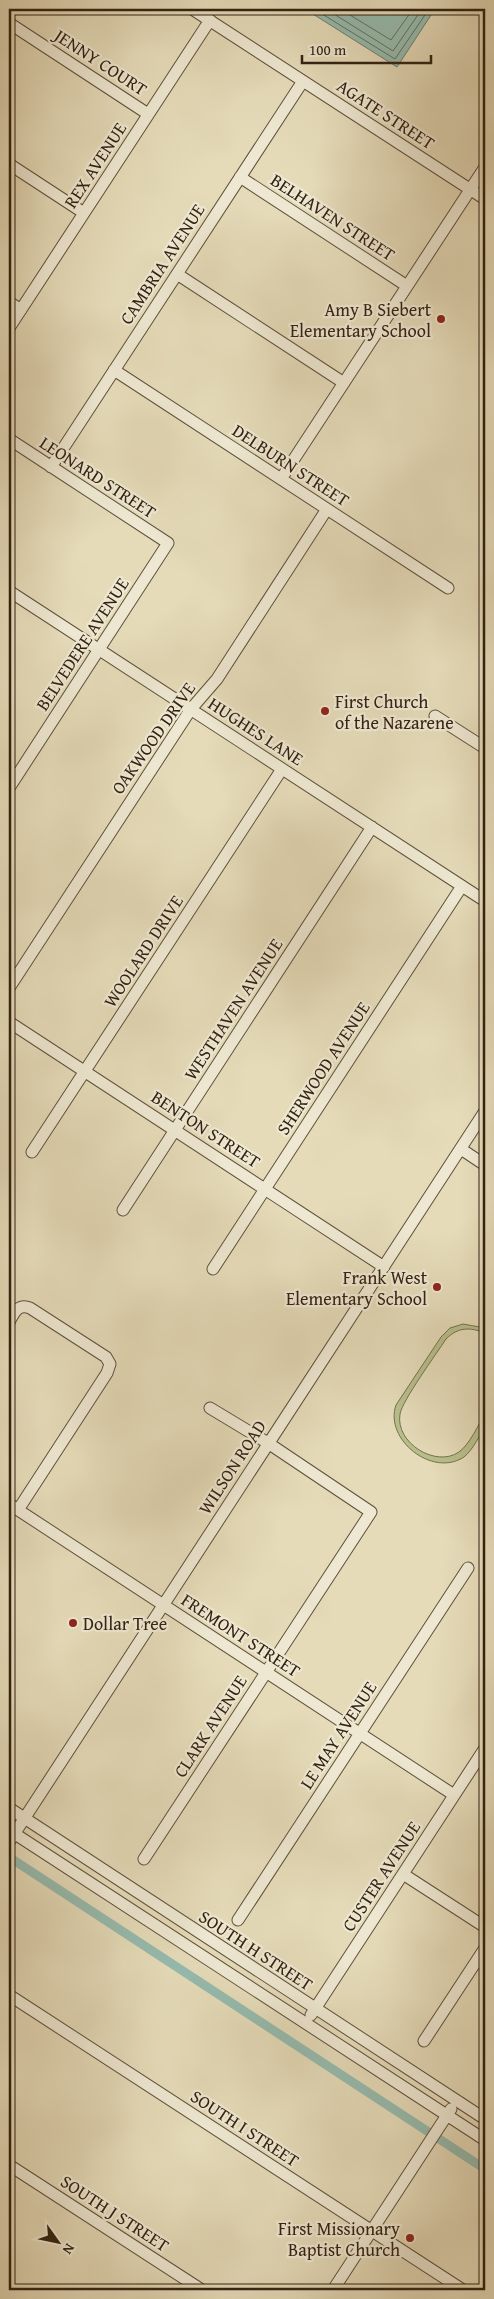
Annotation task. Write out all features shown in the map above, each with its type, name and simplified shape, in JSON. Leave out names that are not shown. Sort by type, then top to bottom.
[{"type":"street","name":"AGATE STREET","points":[[192,9],[485,199]]},
{"type":"street","name":"REX AVENUE","points":[[9,328],[210,20]]},
{"type":"street","name":"JENNY COURT","points":[[9,23],[148,114]]},
{"type":"street","name":"CAMBRIA AVENUE","points":[[51,467],[303,81]]},
{"type":"street","points":[[9,164],[84,213]]},
{"type":"street","points":[[281,479],[485,167]]},
{"type":"street","name":"BELHAVEN STREET","points":[[240,177],[407,286]]},
{"type":"street","points":[[177,274],[344,383]]},
{"type":"street","points":[[9,302],[21,310]]},
{"type":"street","name":"DELBURN STREET","points":[[114,370],[448,588]]},
{"type":"street","name":"LEONARD STREET","points":[[9,439],[168,544]]},
{"type":"street","name":"OAKWOOD DRIVE","points":[[9,988],[190,709],[217,679],[327,509]]},
{"type":"street","name":"BELVEDERE AVENUE","points":[[9,788],[168,544]]},
{"type":"street","name":"HUGHES LANE","points":[[9,591],[485,901]]},
{"type":"street","points":[[435,716],[484,744]]},
{"type":"street","name":"WOOLARD DRIVE","points":[[32,1152],[282,769]]},
{"type":"street","name":"WESTHAVEN AVENUE","points":[[123,1210],[372,827]]},
{"type":"street","name":"SHERWOOD AVENUE","points":[[213,1269],[462,886]]},
{"type":"street","name":"BENTON STREET","points":[[9,1022],[384,1266]]},
{"type":"street","name":"WILSON ROAD","points":[[11,1835],[163,1606],[485,1111]]},
{"type":"street","points":[[461,1149],[485,1165]]},
{"type":"street","points":[[9,1322],[19,1307],[30,1308],[106,1357],[110,1364],[107,1373],[13,1507]]},
{"type":"street","points":[[210,1408],[268,1443]]},
{"type":"street","name":"CLARK AVENUE","points":[[144,1859],[370,1512],[268,1443]]},
{"type":"street","name":"FREMONT STREET","points":[[13,1507],[454,1795]]},
{"type":"street","name":"LE MAY AVENUE","points":[[238,1920],[468,1568]]},
{"type":"street","name":"CUSTER AVENUE","points":[[305,2023],[485,1748]]},
{"type":"street","name":"SOUTH H STREET","points":[[9,1808],[485,2119]]},
{"type":"street","name":"SOUTH H STREET","points":[[11,1835],[485,2140]]},
{"type":"street","points":[[403,1874],[485,1927]]},
{"type":"street","points":[[424,2041],[485,1948]]},
{"type":"street","name":"SOUTH I STREET","points":[[9,1995],[463,2290]]},
{"type":"street","points":[[333,2290],[457,2100]]},
{"type":"street","name":"SOUTH J STREET","points":[[9,2165],[202,2290]]},
{"type":"green space","points":[[463,1324],[485,1328],[485,1333],[464,1329],[455,1332],[446,1339],[413,1388],[400,1414],[400,1425],[410,1443],[429,1455],[439,1457],[450,1456],[463,1449],[485,1414],[482,1431],[468,1454],[451,1462],[438,1463],[425,1459],[404,1442],[397,1430],[394,1418],[396,1405],[441,1337],[450,1328]]},
{"type":"water","points":[[305,9],[435,9],[397,67]]},
{"type":"waterway","points":[[9,1857],[485,2169]]},
{"type":"place","name":"Amy B Siebert Elementary School","points":[[441,319]]},
{"type":"place","name":"First Church of the Nazarene","points":[[325,711]]},
{"type":"place","name":"Frank West Elementary School","points":[[437,1287]]},
{"type":"place","name":"Dollar Tree","points":[[73,1623]]},
{"type":"place","name":"First Missionary Baptist Church","points":[[410,2238]]}]
